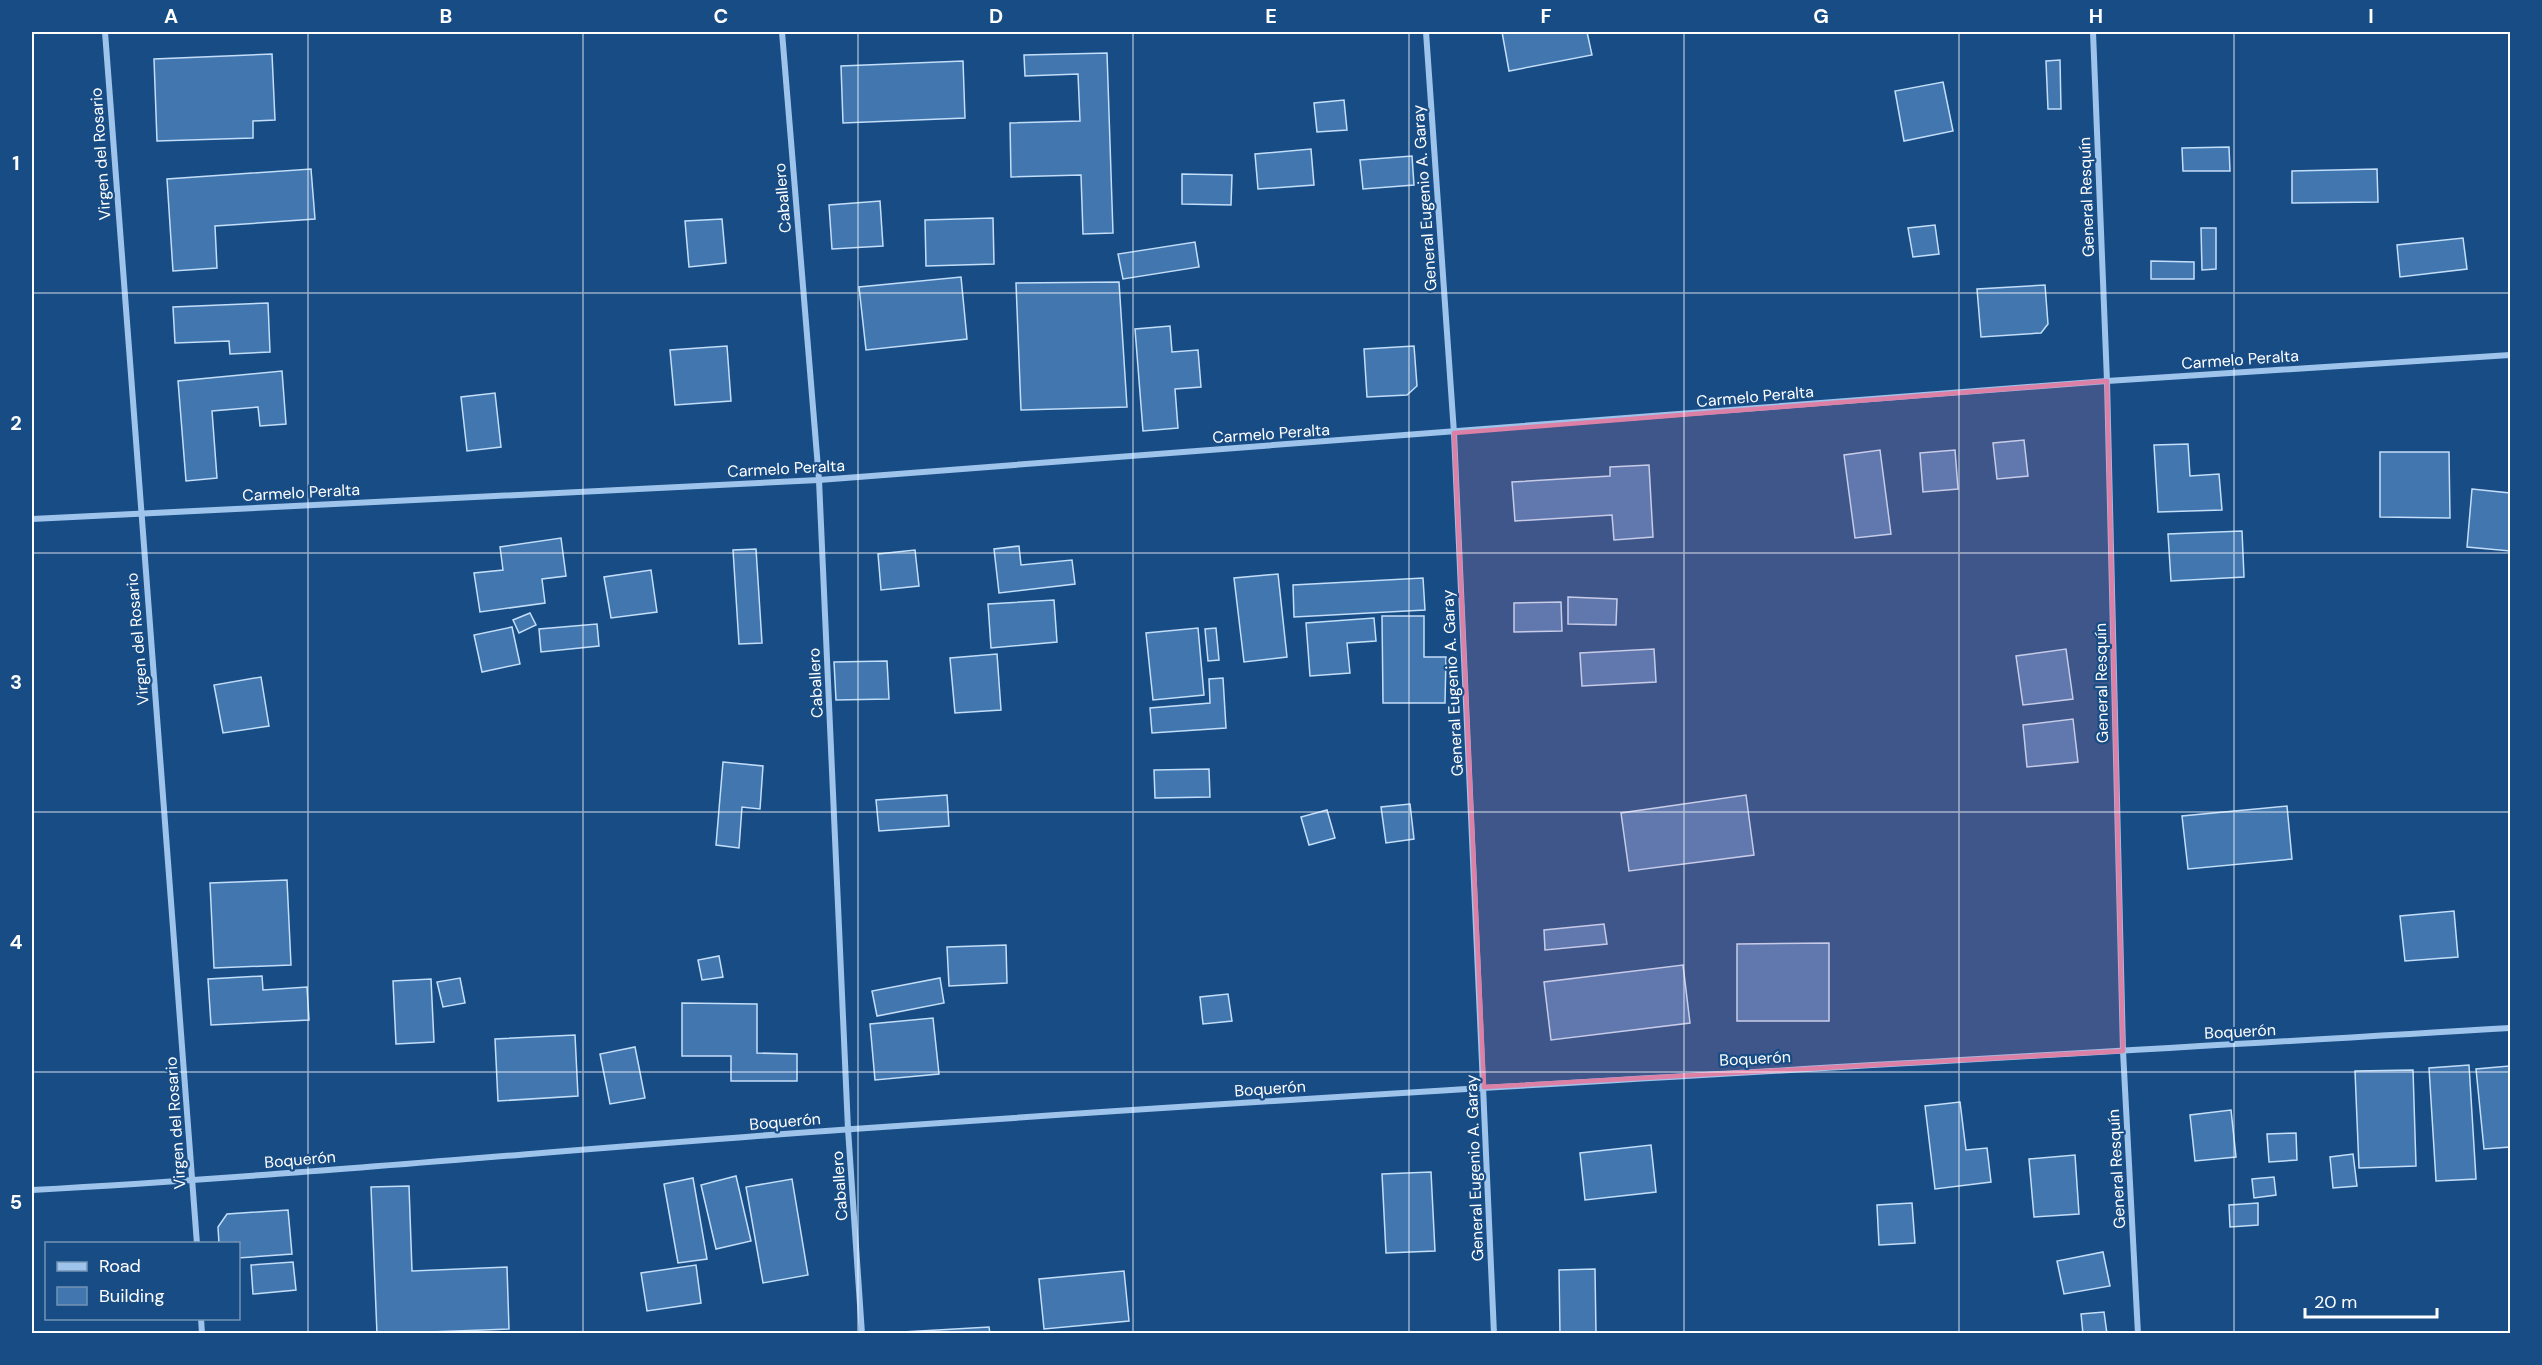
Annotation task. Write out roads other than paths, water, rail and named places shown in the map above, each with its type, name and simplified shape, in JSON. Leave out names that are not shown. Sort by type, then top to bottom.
[{"type":"street","name":"Virgen del Rosario","points":[[105,32],[197,1242]]},
{"type":"street","name":"Caballero","points":[[782,32],[819,480],[848,1129],[862,1334]]},
{"type":"street","name":"General Eugenio A. Garay","points":[[1426,32],[1454,433],[1494,1334]]},
{"type":"street","name":"General Resquín","points":[[2093,32],[2107,381],[2122,1051],[2138,1334]]},
{"type":"street","name":"Carmelo Peralta","points":[[32,519],[819,480],[1454,433],[2107,381],[2511,355]]},
{"type":"street","name":"Boquerón","points":[[32,1190],[193,1181],[848,1129],[1484,1087],[2511,1028]]}]
